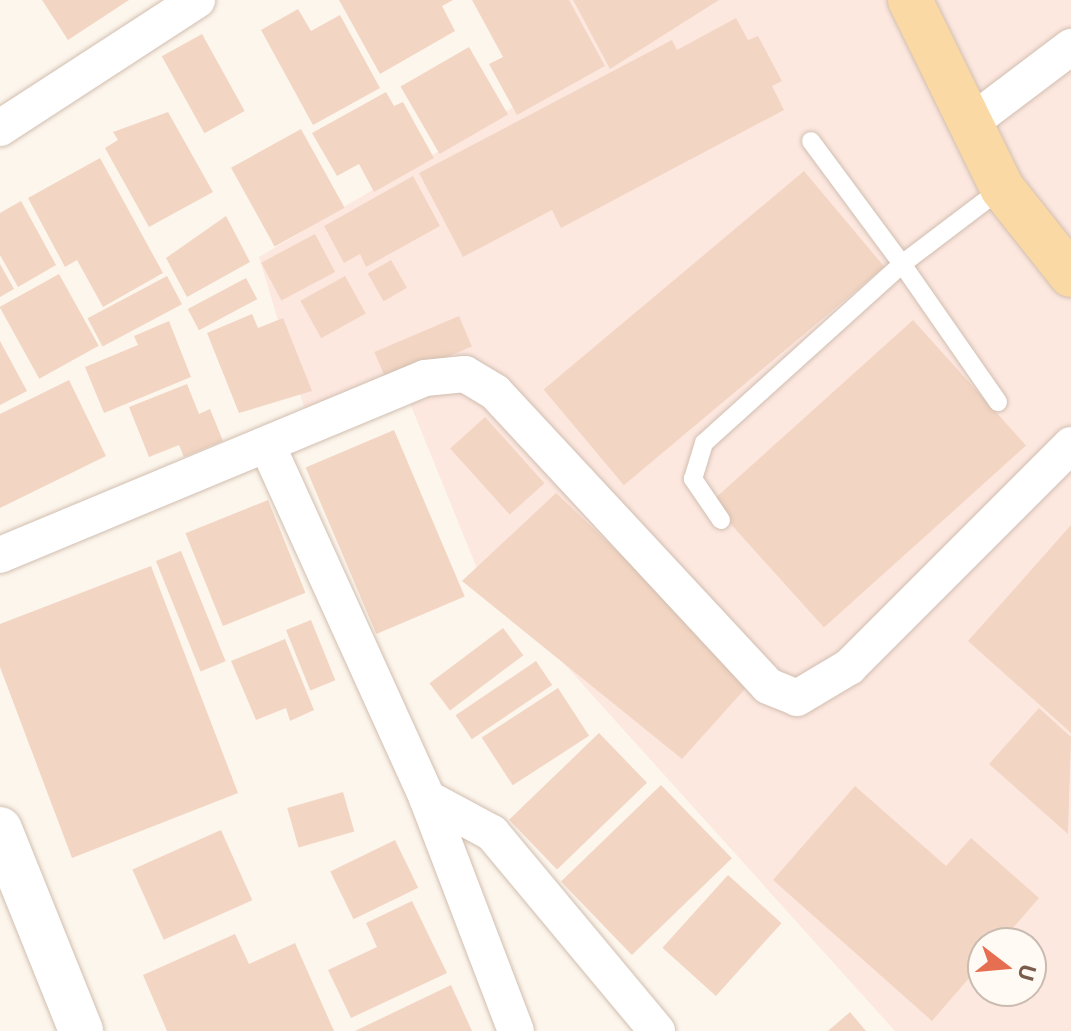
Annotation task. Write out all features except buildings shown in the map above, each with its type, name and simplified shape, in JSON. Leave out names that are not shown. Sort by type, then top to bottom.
[{"type":"main road","points":[[910,0],[973,121],[1002,188],[1071,275]]},
{"type":"main road","points":[[0,829],[81,1031]]},
{"type":"street","points":[[0,128],[197,0]]},
{"type":"street","points":[[973,121],[1071,47]]},
{"type":"street","points":[[0,555],[268,447],[425,378],[452,372],[477,378],[742,660],[792,698],[814,693],[849,667],[1071,445]]},
{"type":"street","points":[[268,447],[427,798],[516,1031]]},
{"type":"street","points":[[427,798],[492,833],[657,1031]]},
{"type":"lane","points":[[811,141],[998,402]]},
{"type":"lane","points":[[721,520],[693,479],[704,443],[902,264],[1002,188]]},
{"type":"shaded area","points":[[550,0],[1071,0],[1071,1031],[895,1031],[476,566],[401,381],[313,437],[259,257],[583,66]]}]
